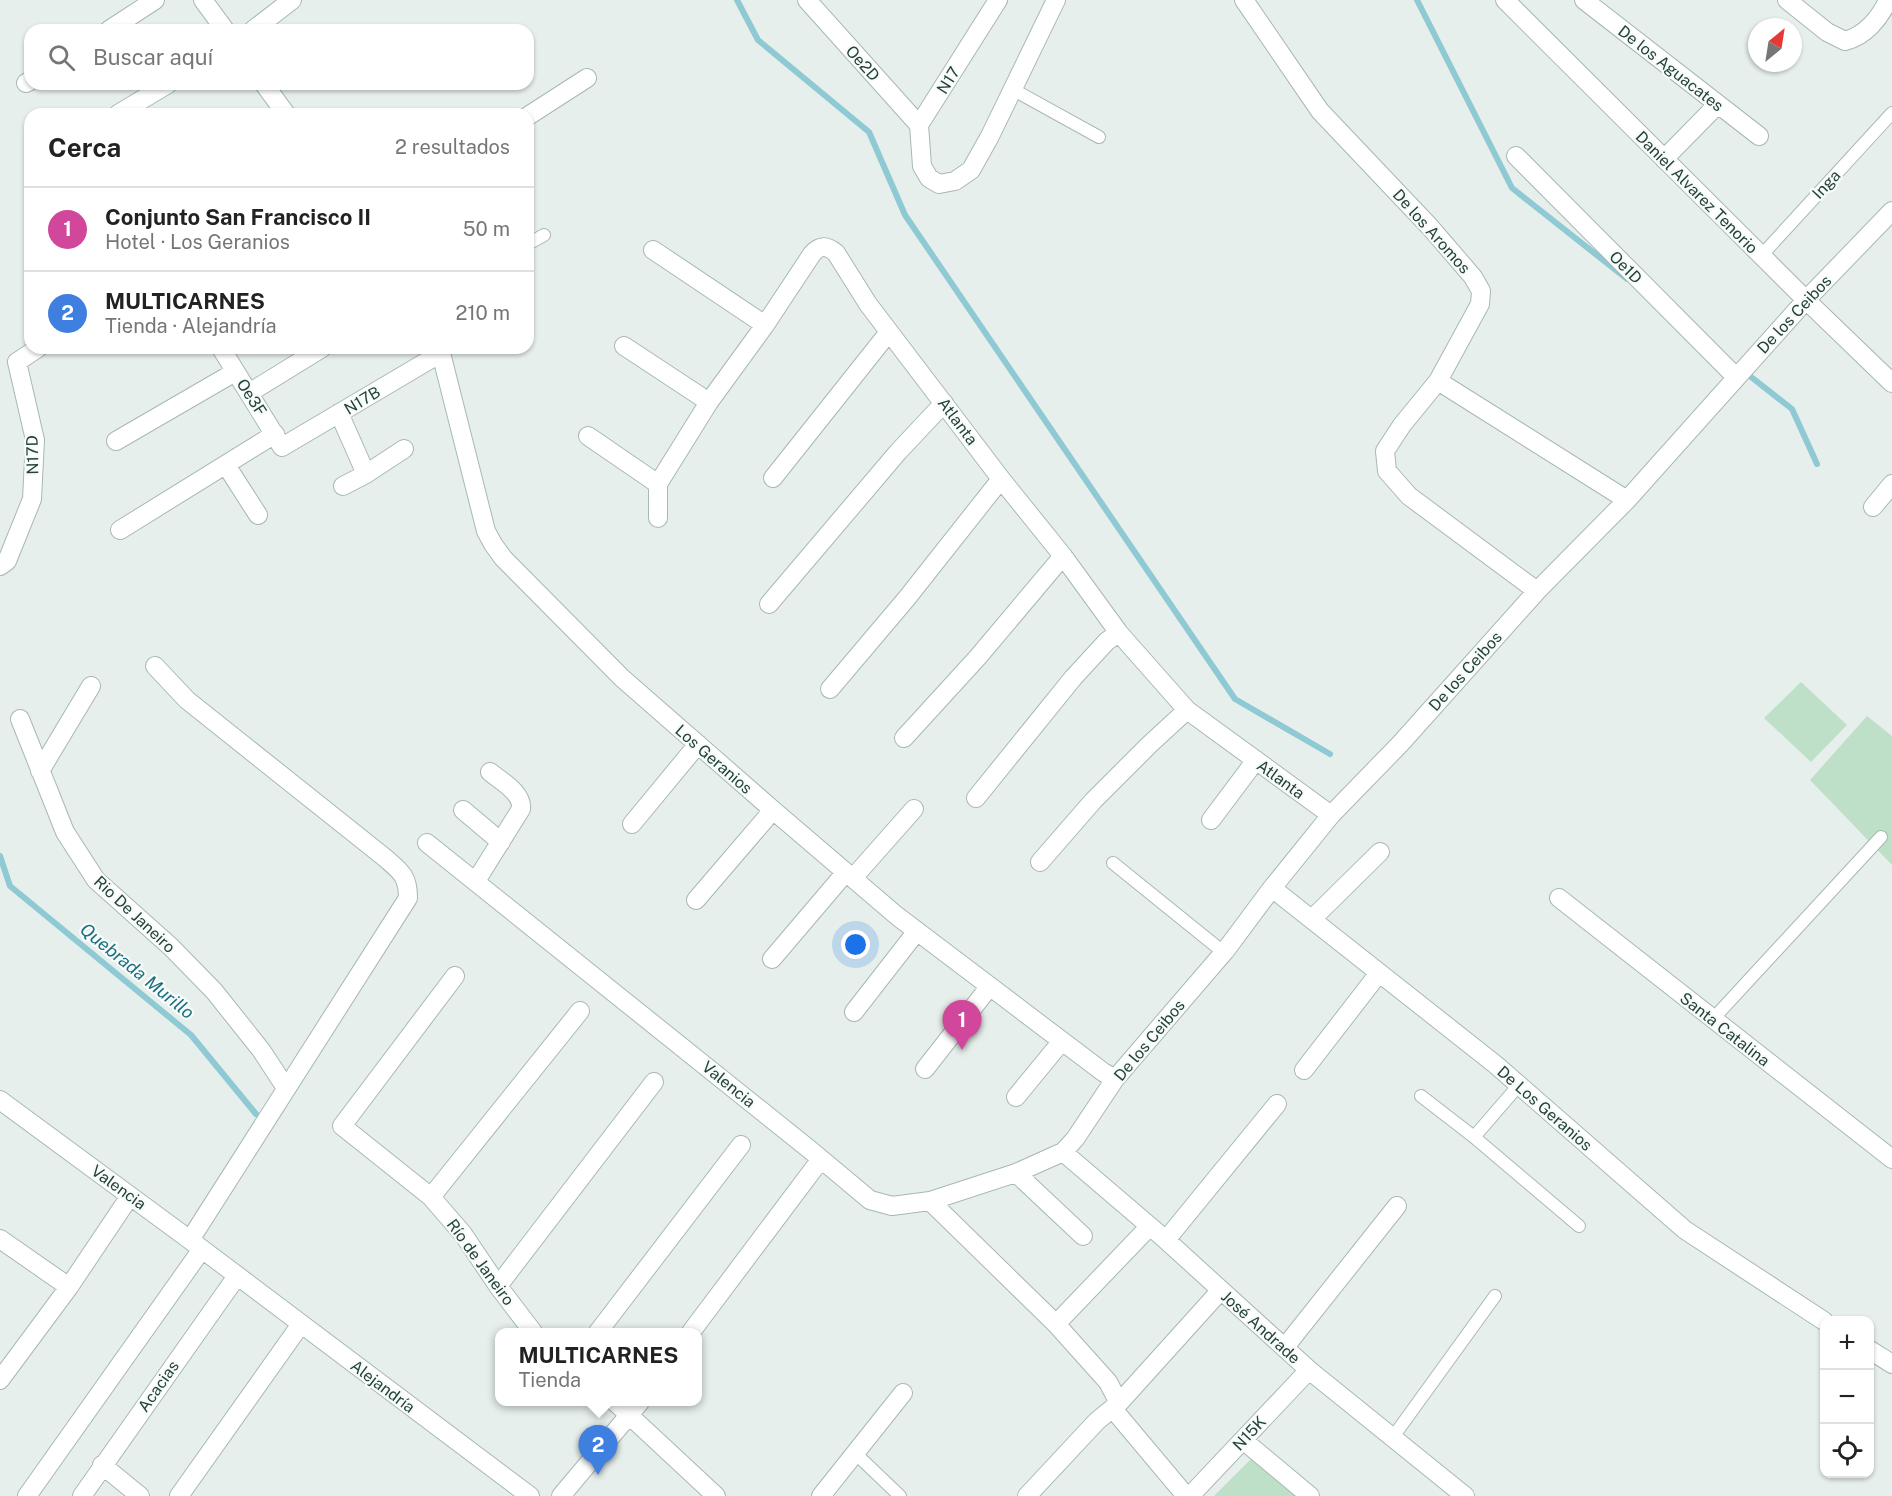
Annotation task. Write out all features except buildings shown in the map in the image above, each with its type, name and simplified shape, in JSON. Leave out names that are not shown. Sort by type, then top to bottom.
[{"type":"street","points":[[117,24],[155,0]]},
{"type":"street","points":[[203,0],[221,24]]},
{"type":"street","points":[[261,24],[292,0]]},
{"type":"street","name":"Oe2D","points":[[807,0],[919,125]]},
{"type":"street","name":"N17","points":[[919,125],[998,0]]},
{"type":"street","points":[[919,125],[922,166],[929,178],[939,184],[955,182],[966,174],[990,136],[1056,0]]},
{"type":"street","name":"De los Aromos","points":[[1244,0],[1320,111],[1430,226],[1473,277],[1481,291],[1480,304],[1438,381],[1384,451],[1387,471],[1409,496],[1537,591]]},
{"type":"street","name":"Daniel Alvarez Tenorio","points":[[1505,0],[1761,256],[1892,383]]},
{"type":"street","name":"De los Aguacates","points":[[1584,0],[1759,136]]},
{"type":"street","points":[[1787,0],[1827,32],[1845,41],[1854,39],[1865,32],[1888,0]]},
{"type":"street","points":[[534,112],[587,78]]},
{"type":"street","points":[[128,108],[158,90]]},
{"type":"street","points":[[268,90],[282,108]]},
{"type":"street","points":[[1664,159],[1718,104]]},
{"type":"street","name":"Oe1D","points":[[1516,156],[1736,377]]},
{"type":"street","name":"De los Ceibos","points":[[1062,1152],[1076,1139],[1115,1079],[1225,951],[1331,815],[1401,743],[1537,591],[1627,500],[1806,300],[1892,211]]},
{"type":"street","name":"Atlanta","points":[[658,484],[709,402],[765,325],[812,254],[823,246],[829,248],[836,252],[868,304],[1001,479],[1063,556],[1119,633],[1187,710],[1331,815]]},
{"type":"street","points":[[653,250],[765,325]]},
{"type":"street","points":[[773,478],[889,332]]},
{"type":"street","points":[[624,346],[709,402]]},
{"type":"street","name":"N17D","points":[[0,566],[7,561],[32,499],[34,440],[17,362],[29,354]]},
{"type":"street","name":"Oe3F","points":[[224,354],[279,440]]},
{"type":"street","points":[[249,393],[312,354]]},
{"type":"street","name":"N17B","points":[[120,530],[226,465],[339,414],[434,354]]},
{"type":"street","name":"Los Geranios","points":[[441,354],[486,531],[503,558],[622,678],[773,810],[917,931],[1115,1079]]},
{"type":"street","points":[[116,441],[235,372]]},
{"type":"street","points":[[1438,381],[1627,500]]},
{"type":"street","points":[[769,604],[898,452],[944,403]]},
{"type":"street","points":[[339,414],[366,474]]},
{"type":"street","points":[[588,436],[658,484],[658,518]]},
{"type":"street","points":[[343,486],[366,474],[404,448]]},
{"type":"street","points":[[226,465],[258,515]]},
{"type":"street","points":[[830,689],[907,598],[1001,479]]},
{"type":"street","points":[[1873,507],[1892,484]]},
{"type":"street","points":[[904,738],[978,657],[1063,556]]},
{"type":"street","points":[[976,798],[1072,678],[1107,641],[1119,633]]},
{"type":"street","points":[[27,1496],[196,1244],[286,1088],[408,898],[408,884],[400,871],[187,700],[155,666]]},
{"type":"street","points":[[40,771],[91,686]]},
{"type":"street","points":[[1040,862],[1093,801],[1187,710]]},
{"type":"street","name":"Rio De Janeiro","points":[[20,719],[64,832],[96,880],[171,947],[214,991],[261,1050],[286,1088]]},
{"type":"street","points":[[632,824],[698,744]]},
{"type":"street","points":[[1211,820],[1256,760]]},
{"type":"street","points":[[476,881],[521,809],[522,803],[519,797],[490,771]]},
{"type":"street","points":[[772,959],[914,809]]},
{"type":"street","points":[[463,810],[501,842]]},
{"type":"street","points":[[696,900],[773,810]]},
{"type":"street","name":"Valencia","points":[[427,843],[870,1200],[892,1206],[930,1201],[1016,1173],[1062,1152]]},
{"type":"street","points":[[1312,920],[1380,852]]},
{"type":"street","name":"De Los Geranios","points":[[1272,888],[1496,1065],[1685,1230],[1820,1318]]},
{"type":"street","name":"Santa Catalina","points":[[1559,898],[1892,1159]]},
{"type":"street","points":[[854,1012],[917,931]]},
{"type":"street","points":[[1304,1070],[1379,973]]},
{"type":"street","name":"Río de Janeiro","points":[[455,976],[342,1126],[431,1197],[463,1234],[530,1328]]},
{"type":"street","points":[[925,1070],[990,986]]},
{"type":"street","points":[[431,1197],[580,1011]]},
{"type":"street","points":[[1016,1097],[1062,1041]]},
{"type":"street","points":[[498,1286],[654,1082]]},
{"type":"street","name":"Valencia","points":[[0,1100],[237,1276]]},
{"type":"street","points":[[1166,1240],[1277,1104]]},
{"type":"street","points":[[601,1328],[741,1145]]},
{"type":"street","name":"José Andrade","points":[[1062,1152],[1166,1240],[1309,1370],[1465,1496]]},
{"type":"street","points":[[695,1328],[821,1159]]},
{"type":"street","points":[[1016,1173],[1083,1236]]},
{"type":"street","points":[[0,1380],[69,1287],[130,1196]]},
{"type":"street","points":[[930,1201],[1056,1324],[1108,1382],[1116,1406],[1188,1496]]},
{"type":"street","points":[[1285,1347],[1397,1206]]},
{"type":"street","points":[[1056,1324],[1149,1227]]},
{"type":"street","points":[[0,1239],[69,1287]]},
{"type":"street","name":"Alejandría","points":[[237,1276],[530,1496]]},
{"type":"street","name":"Acacias","points":[[82,1496],[237,1276]]},
{"type":"street","points":[[1027,1496],[1097,1421],[1116,1406],[1221,1290]]},
{"type":"street","points":[[179,1496],[301,1324]]},
{"type":"street","points":[[1874,1353],[1892,1364]]},
{"type":"street","name":"N15K","points":[[1188,1496],[1309,1370]]},
{"type":"street","points":[[821,1496],[903,1393]]},
{"type":"street","points":[[561,1496],[635,1408],[716,1496]]},
{"type":"street","points":[[1243,1440],[1310,1496]]},
{"type":"street","points":[[102,1465],[140,1496]]},
{"type":"lane","points":[[1012,89],[1099,137]]},
{"type":"lane","name":"Inga","points":[[1761,256],[1892,113]]},
{"type":"lane","points":[[534,241],[544,235]]},
{"type":"lane","points":[[1713,1019],[1881,837]]},
{"type":"lane","points":[[1113,863],[1225,951]]},
{"type":"lane","points":[[1474,1137],[1520,1085]]},
{"type":"lane","points":[[1421,1096],[1474,1137],[1579,1226]]},
{"type":"lane","points":[[1393,1437],[1495,1296]]},
{"type":"lane","points":[[855,1453],[900,1496]]},
{"type":"green space","points":[[1801,682],[1847,725],[1811,762],[1764,718]]},
{"type":"green space","points":[[1867,716],[1892,736],[1892,865],[1810,780]]},
{"type":"green space","points":[[1258,1452],[1311,1496],[1214,1496]]},
{"type":"waterway","points":[[737,0],[758,40],[869,132],[905,215],[1235,699],[1330,754]]},
{"type":"waterway","points":[[1417,0],[1512,188],[1627,279]]},
{"type":"waterway","points":[[1746,373],[1792,409],[1817,464]]},
{"type":"waterway","name":"Quebrada Murillo","points":[[0,856],[10,886],[191,1035],[256,1114]]},
{"type":"place","name":"Conjunto San Francisco II","points":[[962,1050]]},
{"type":"place","name":"MULTICARNES","points":[[598,1475]]}]
